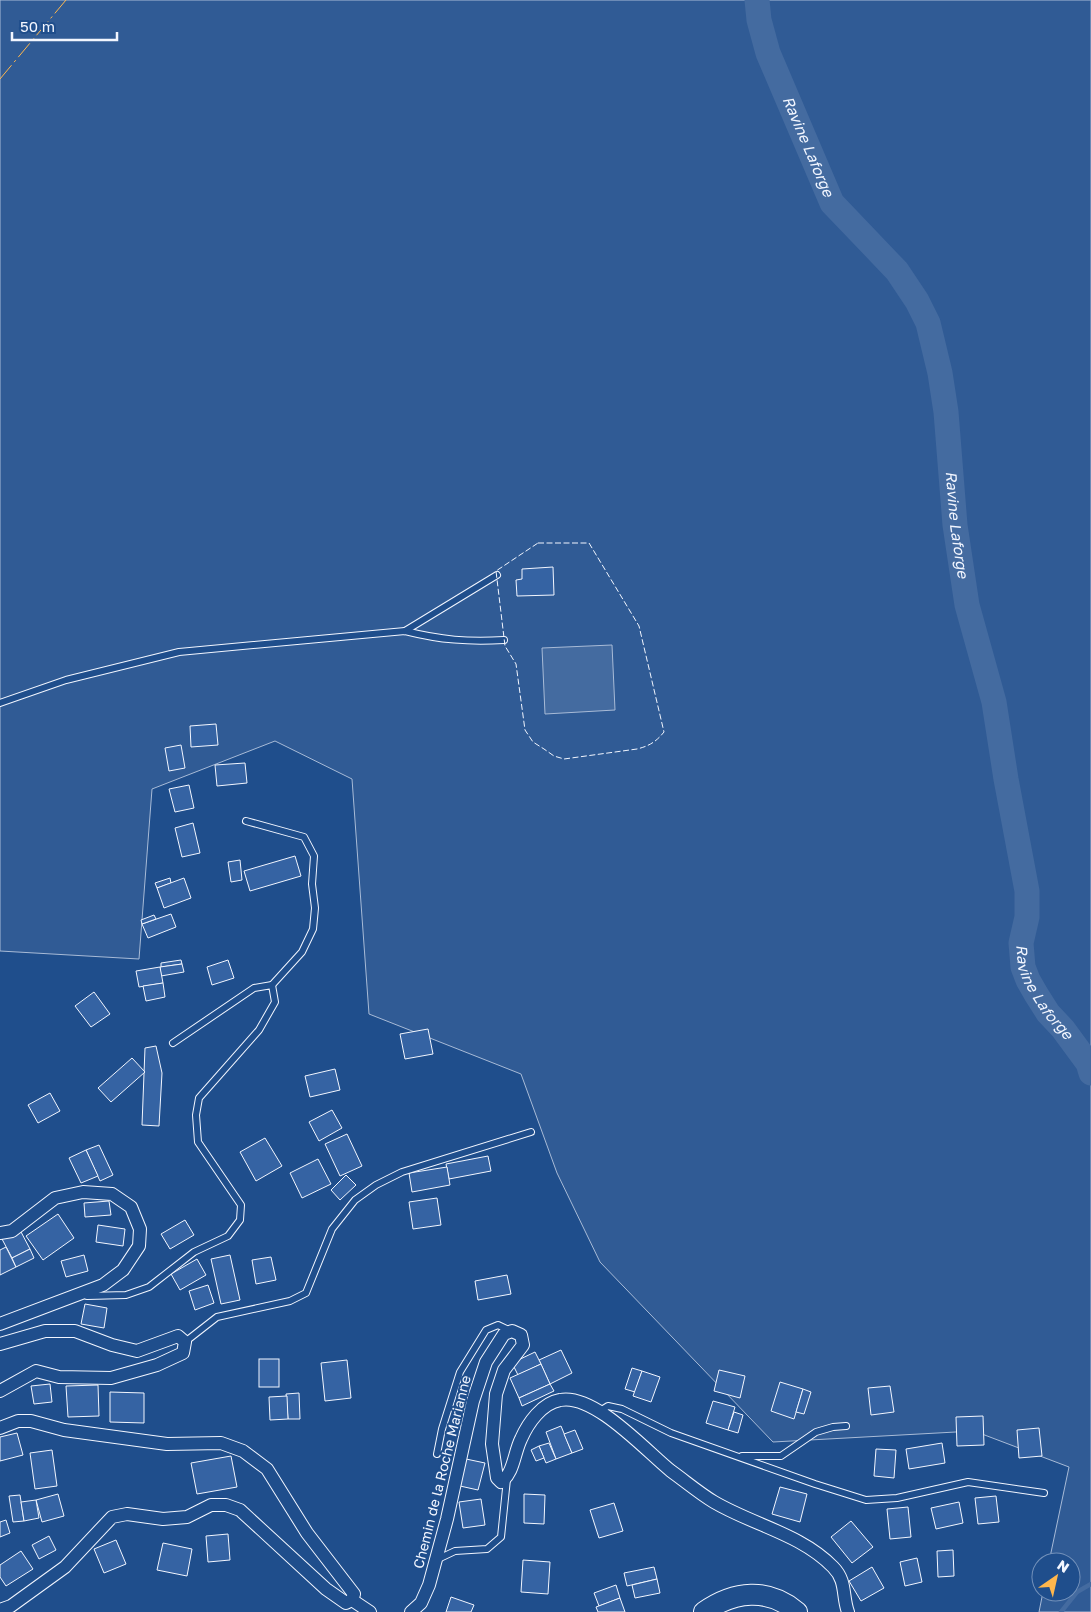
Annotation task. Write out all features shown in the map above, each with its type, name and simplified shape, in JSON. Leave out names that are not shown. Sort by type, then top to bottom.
[{"type":"main road","points":[[704,1612],[739,1595],[764,1595],[790,1606],[797,1612]]},
{"type":"street","points":[[0,1233],[12,1232],[55,1198],[83,1192],[112,1194],[131,1207],[140,1229],[139,1246],[123,1270],[103,1285],[0,1324]]},
{"type":"street","points":[[0,1344],[45,1331],[75,1330],[112,1345],[137,1351],[178,1336],[185,1342],[183,1353],[157,1365],[111,1378],[59,1377],[36,1371],[0,1391]]},
{"type":"street","points":[[512,1331],[520,1336],[523,1346],[504,1370],[496,1394],[492,1444],[497,1478],[501,1482],[508,1478],[521,1438],[540,1410],[558,1400],[575,1399],[600,1411],[672,1471],[714,1502],[812,1549],[835,1568],[845,1588],[845,1605],[848,1612]]},
{"type":"street","name":"Chemin de la Roche Marianne","points":[[411,1612],[421,1603],[430,1585],[447,1519],[473,1401],[486,1362],[504,1334],[512,1331]]},
{"type":"street","points":[[0,1428],[18,1421],[31,1421],[64,1430],[167,1444],[221,1443],[243,1451],[268,1469],[307,1533],[354,1594],[352,1600],[346,1603],[326,1589],[240,1510],[226,1505],[211,1505],[187,1517],[163,1519],[127,1514],[112,1517],[65,1567],[11,1606],[0,1610]]},
{"type":"street","points":[[352,1600],[370,1612]]},
{"type":"lane","points":[[406,631],[497,575]]},
{"type":"lane","points":[[0,703],[66,680],[179,652],[406,631],[449,640],[473,642],[504,640]]},
{"type":"lane","points":[[173,1043],[254,988],[272,985],[302,952],[313,929],[315,908],[312,884],[314,856],[304,837],[246,821]]},
{"type":"lane","points":[[73,1296],[126,1294],[149,1288],[194,1252],[228,1236],[240,1220],[241,1205],[198,1142],[196,1116],[199,1098],[259,1030],[275,1002],[272,985]]},
{"type":"lane","points":[[185,1342],[217,1317],[290,1301],[306,1293],[332,1230],[355,1200],[376,1185],[402,1172],[531,1132]]},
{"type":"lane","points":[[437,1454],[442,1429],[460,1372],[486,1330],[498,1325],[512,1331]]},
{"type":"lane","points":[[600,1411],[608,1406],[622,1409],[671,1433],[866,1500],[897,1498],[968,1482],[1044,1493]]},
{"type":"lane","points":[[736,1456],[781,1456],[816,1432],[833,1427],[846,1426]]},
{"type":"lane","points":[[435,1560],[455,1551],[487,1550],[501,1537],[508,1478]]},
{"type":"shaded area","points":[[0,0],[1091,0],[1091,1612],[1039,1612],[1041,1602],[1081,1602],[1081,1552],[1051,1552],[1069,1467],[974,1431],[773,1442],[600,1262],[557,1173],[521,1074],[369,1014],[352,779],[275,741],[152,789],[139,959],[0,951]]},
{"type":"shaded area","points":[[612,645],[615,710],[545,714],[542,648]]},
{"type":"building","points":[[553,567],[554,595],[517,596],[516,580],[522,579],[522,569]]},
{"type":"building","points":[[216,724],[218,745],[191,747],[190,726]]},
{"type":"building","points":[[181,745],[185,768],[169,771],[165,748]]},
{"type":"building","points":[[245,763],[247,783],[217,786],[215,765]]},
{"type":"building","points":[[189,785],[194,808],[175,812],[169,789]]},
{"type":"building","points":[[193,823],[200,853],[182,857],[175,828]]},
{"type":"building","points":[[295,856],[301,876],[250,891],[244,871]]},
{"type":"building","points":[[240,860],[242,880],[231,882],[228,862]]},
{"type":"building","points":[[170,878],[171,883],[157,888],[155,883]]},
{"type":"building","points":[[184,878],[191,898],[164,908],[157,888]]},
{"type":"building","points":[[171,914],[176,927],[148,938],[142,924]]},
{"type":"building","points":[[154,915],[156,919],[142,924],[141,920]]},
{"type":"building","points":[[181,960],[182,964],[161,967],[161,963]]},
{"type":"building","points":[[228,960],[234,978],[212,985],[207,967]]},
{"type":"building","points":[[182,964],[184,972],[161,976],[160,967]]},
{"type":"building","points":[[160,967],[163,983],[139,987],[136,971]]},
{"type":"building","points":[[163,983],[165,997],[146,1001],[143,986]]},
{"type":"building","points":[[94,992],[110,1014],[91,1027],[75,1006]]},
{"type":"building","points":[[428,1029],[433,1054],[405,1059],[400,1034]]},
{"type":"building","points":[[156,1046],[162,1073],[159,1126],[142,1125],[145,1048]]},
{"type":"building","points":[[132,1058],[145,1072],[111,1102],[98,1088]]},
{"type":"building","points":[[335,1069],[340,1090],[310,1097],[305,1076]]},
{"type":"building","points":[[50,1093],[60,1111],[38,1123],[28,1105]]},
{"type":"building","points":[[332,1110],[342,1128],[319,1141],[309,1122]]},
{"type":"building","points":[[347,1134],[362,1166],[340,1176],[325,1144]]},
{"type":"building","points":[[265,1138],[282,1166],[256,1181],[240,1152]]},
{"type":"building","points":[[99,1145],[113,1175],[100,1181],[86,1150]]},
{"type":"building","points":[[86,1150],[98,1176],[81,1183],[69,1158]]},
{"type":"building","points":[[488,1156],[491,1171],[449,1179],[446,1164]]},
{"type":"building","points":[[318,1159],[331,1184],[302,1198],[290,1173]]},
{"type":"building","points":[[447,1167],[450,1185],[412,1192],[409,1173]]},
{"type":"building","points":[[346,1175],[356,1185],[340,1200],[331,1190]]},
{"type":"building","points":[[437,1198],[441,1225],[413,1229],[409,1202]]},
{"type":"building","points":[[109,1201],[111,1215],[85,1217],[84,1203]]},
{"type":"building","points":[[58,1214],[74,1238],[43,1260],[26,1236]]},
{"type":"building","points":[[185,1220],[194,1235],[170,1249],[161,1234]]},
{"type":"building","points":[[98,1225],[125,1229],[123,1246],[96,1242]]},
{"type":"building","points":[[20,1230],[30,1249],[12,1258],[2,1239]]},
{"type":"building","points":[[6,1247],[16,1267],[0,1275],[0,1250]]},
{"type":"building","points":[[30,1249],[34,1258],[16,1267],[12,1258]]},
{"type":"building","points":[[84,1255],[88,1271],[66,1277],[61,1261]]},
{"type":"building","points":[[230,1255],[240,1300],[221,1304],[211,1259]]},
{"type":"building","points":[[271,1257],[276,1280],[256,1284],[252,1260]]},
{"type":"building","points":[[197,1259],[206,1275],[180,1290],[171,1274]]},
{"type":"building","points":[[507,1275],[511,1294],[478,1300],[475,1281]]},
{"type":"building","points":[[208,1285],[214,1303],[195,1310],[189,1291]]},
{"type":"building","points":[[85,1304],[107,1308],[104,1328],[81,1324]]},
{"type":"building","points":[[561,1350],[572,1373],[550,1384],[539,1360]]},
{"type":"building","points":[[535,1352],[541,1364],[518,1375],[512,1363]]},
{"type":"building","points":[[259,1359],[279,1359],[279,1387],[259,1387]]},
{"type":"building","points":[[347,1360],[351,1398],[325,1401],[321,1363]]},
{"type":"building","points":[[541,1364],[550,1384],[519,1398],[510,1378]]},
{"type":"building","points":[[632,1368],[642,1371],[635,1392],[625,1389]]},
{"type":"building","points":[[719,1370],[745,1376],[740,1398],[714,1391]]},
{"type":"building","points":[[642,1371],[660,1377],[651,1402],[633,1396]]},
{"type":"building","points":[[780,1382],[803,1389],[794,1419],[771,1411]]},
{"type":"building","points":[[50,1384],[52,1402],[34,1404],[31,1386]]},
{"type":"building","points":[[550,1384],[554,1391],[522,1406],[519,1398]]},
{"type":"building","points":[[98,1385],[99,1416],[68,1417],[66,1386]]},
{"type":"building","points":[[890,1386],[894,1412],[871,1415],[868,1388]]},
{"type":"building","points":[[803,1389],[811,1392],[804,1414],[796,1412]]},
{"type":"building","points":[[110,1392],[144,1393],[144,1423],[110,1422]]},
{"type":"building","points":[[299,1393],[300,1419],[288,1419],[286,1394]]},
{"type":"building","points":[[287,1396],[288,1419],[270,1420],[269,1397]]},
{"type":"building","points":[[713,1401],[735,1407],[728,1430],[706,1423]]},
{"type":"building","points":[[734,1412],[743,1415],[738,1433],[728,1430]]},
{"type":"building","points":[[983,1416],[984,1445],[957,1446],[956,1417]]},
{"type":"building","points":[[561,1426],[572,1453],[556,1459],[546,1432]]},
{"type":"building","points":[[1039,1428],[1042,1456],[1019,1458],[1017,1430]]},
{"type":"building","points":[[575,1430],[583,1449],[572,1453],[564,1434]]},
{"type":"building","points":[[17,1433],[23,1455],[0,1461],[0,1437]]},
{"type":"building","points":[[549,1443],[556,1459],[546,1463],[539,1446]]},
{"type":"building","points":[[942,1443],[945,1463],[909,1469],[906,1449]]},
{"type":"building","points":[[539,1446],[544,1458],[536,1461],[531,1450]]},
{"type":"building","points":[[876,1449],[896,1450],[894,1478],[874,1476]]},
{"type":"building","points":[[52,1450],[57,1486],[35,1489],[30,1453]]},
{"type":"building","points":[[231,1456],[237,1487],[197,1494],[191,1463]]},
{"type":"building","points":[[466,1459],[485,1463],[478,1490],[460,1486]]},
{"type":"building","points":[[780,1487],[807,1494],[800,1522],[772,1514]]},
{"type":"building","points":[[58,1494],[64,1516],[42,1522],[36,1500]]},
{"type":"building","points":[[524,1494],[545,1495],[544,1524],[524,1523]]},
{"type":"building","points":[[20,1495],[24,1521],[13,1522],[9,1496]]},
{"type":"building","points":[[996,1496],[999,1522],[978,1524],[975,1498]]},
{"type":"building","points":[[481,1499],[485,1525],[463,1528],[459,1502]]},
{"type":"building","points":[[36,1500],[39,1518],[24,1521],[21,1502]]},
{"type":"building","points":[[959,1502],[963,1523],[936,1529],[931,1508]]},
{"type":"building","points":[[614,1503],[623,1531],[599,1538],[590,1510]]},
{"type":"building","points":[[908,1507],[911,1537],[890,1539],[887,1509]]},
{"type":"building","points":[[6,1520],[10,1533],[0,1537],[0,1522]]},
{"type":"building","points":[[851,1521],[873,1547],[852,1563],[831,1537]]},
{"type":"building","points":[[228,1534],[230,1560],[208,1562],[206,1536]]},
{"type":"building","points":[[49,1536],[56,1550],[39,1559],[32,1545]]},
{"type":"building","points":[[116,1540],[126,1564],[104,1573],[94,1549]]},
{"type":"building","points":[[163,1543],[192,1549],[187,1576],[157,1570]]},
{"type":"building","points":[[953,1550],[954,1576],[938,1577],[937,1551]]},
{"type":"building","points":[[21,1551],[33,1569],[6,1586],[0,1577],[0,1565]]},
{"type":"building","points":[[917,1558],[922,1582],[905,1586],[900,1562]]},
{"type":"building","points":[[523,1560],[550,1562],[548,1594],[521,1592]]},
{"type":"building","points":[[654,1567],[657,1579],[627,1586],[624,1573]]},
{"type":"building","points":[[872,1567],[884,1588],[861,1601],[849,1581]]},
{"type":"building","points":[[657,1579],[660,1593],[635,1598],[632,1585]]},
{"type":"building","points":[[616,1585],[620,1598],[599,1606],[594,1593]]},
{"type":"building","points":[[451,1597],[474,1605],[471,1612],[446,1612]]},
{"type":"building","points":[[620,1598],[625,1612],[598,1612],[596,1607]]},
{"type":"waterway","name":"Ravine Laforge","points":[[757,0],[759,20],[768,53],[832,203],[897,271],[917,301],[928,323],[940,373],[946,412],[955,525],[967,605],[994,702],[1027,891],[1027,917],[1021,943],[1023,967],[1028,980],[1048,1013],[1063,1029],[1088,1063],[1091,1073]]},
{"type":"waterway","name":"Ravine Laforge","points":[[1061,1612],[1077,1592],[1091,1584]]},
{"type":"fence","points":[[538,543],[589,543],[639,626],[664,732],[652,743],[637,749],[564,759],[554,756],[533,742],[525,730],[516,664],[505,646],[496,571],[538,543]]},
{"type":"power","points":[[0,79],[66,0]]}]
